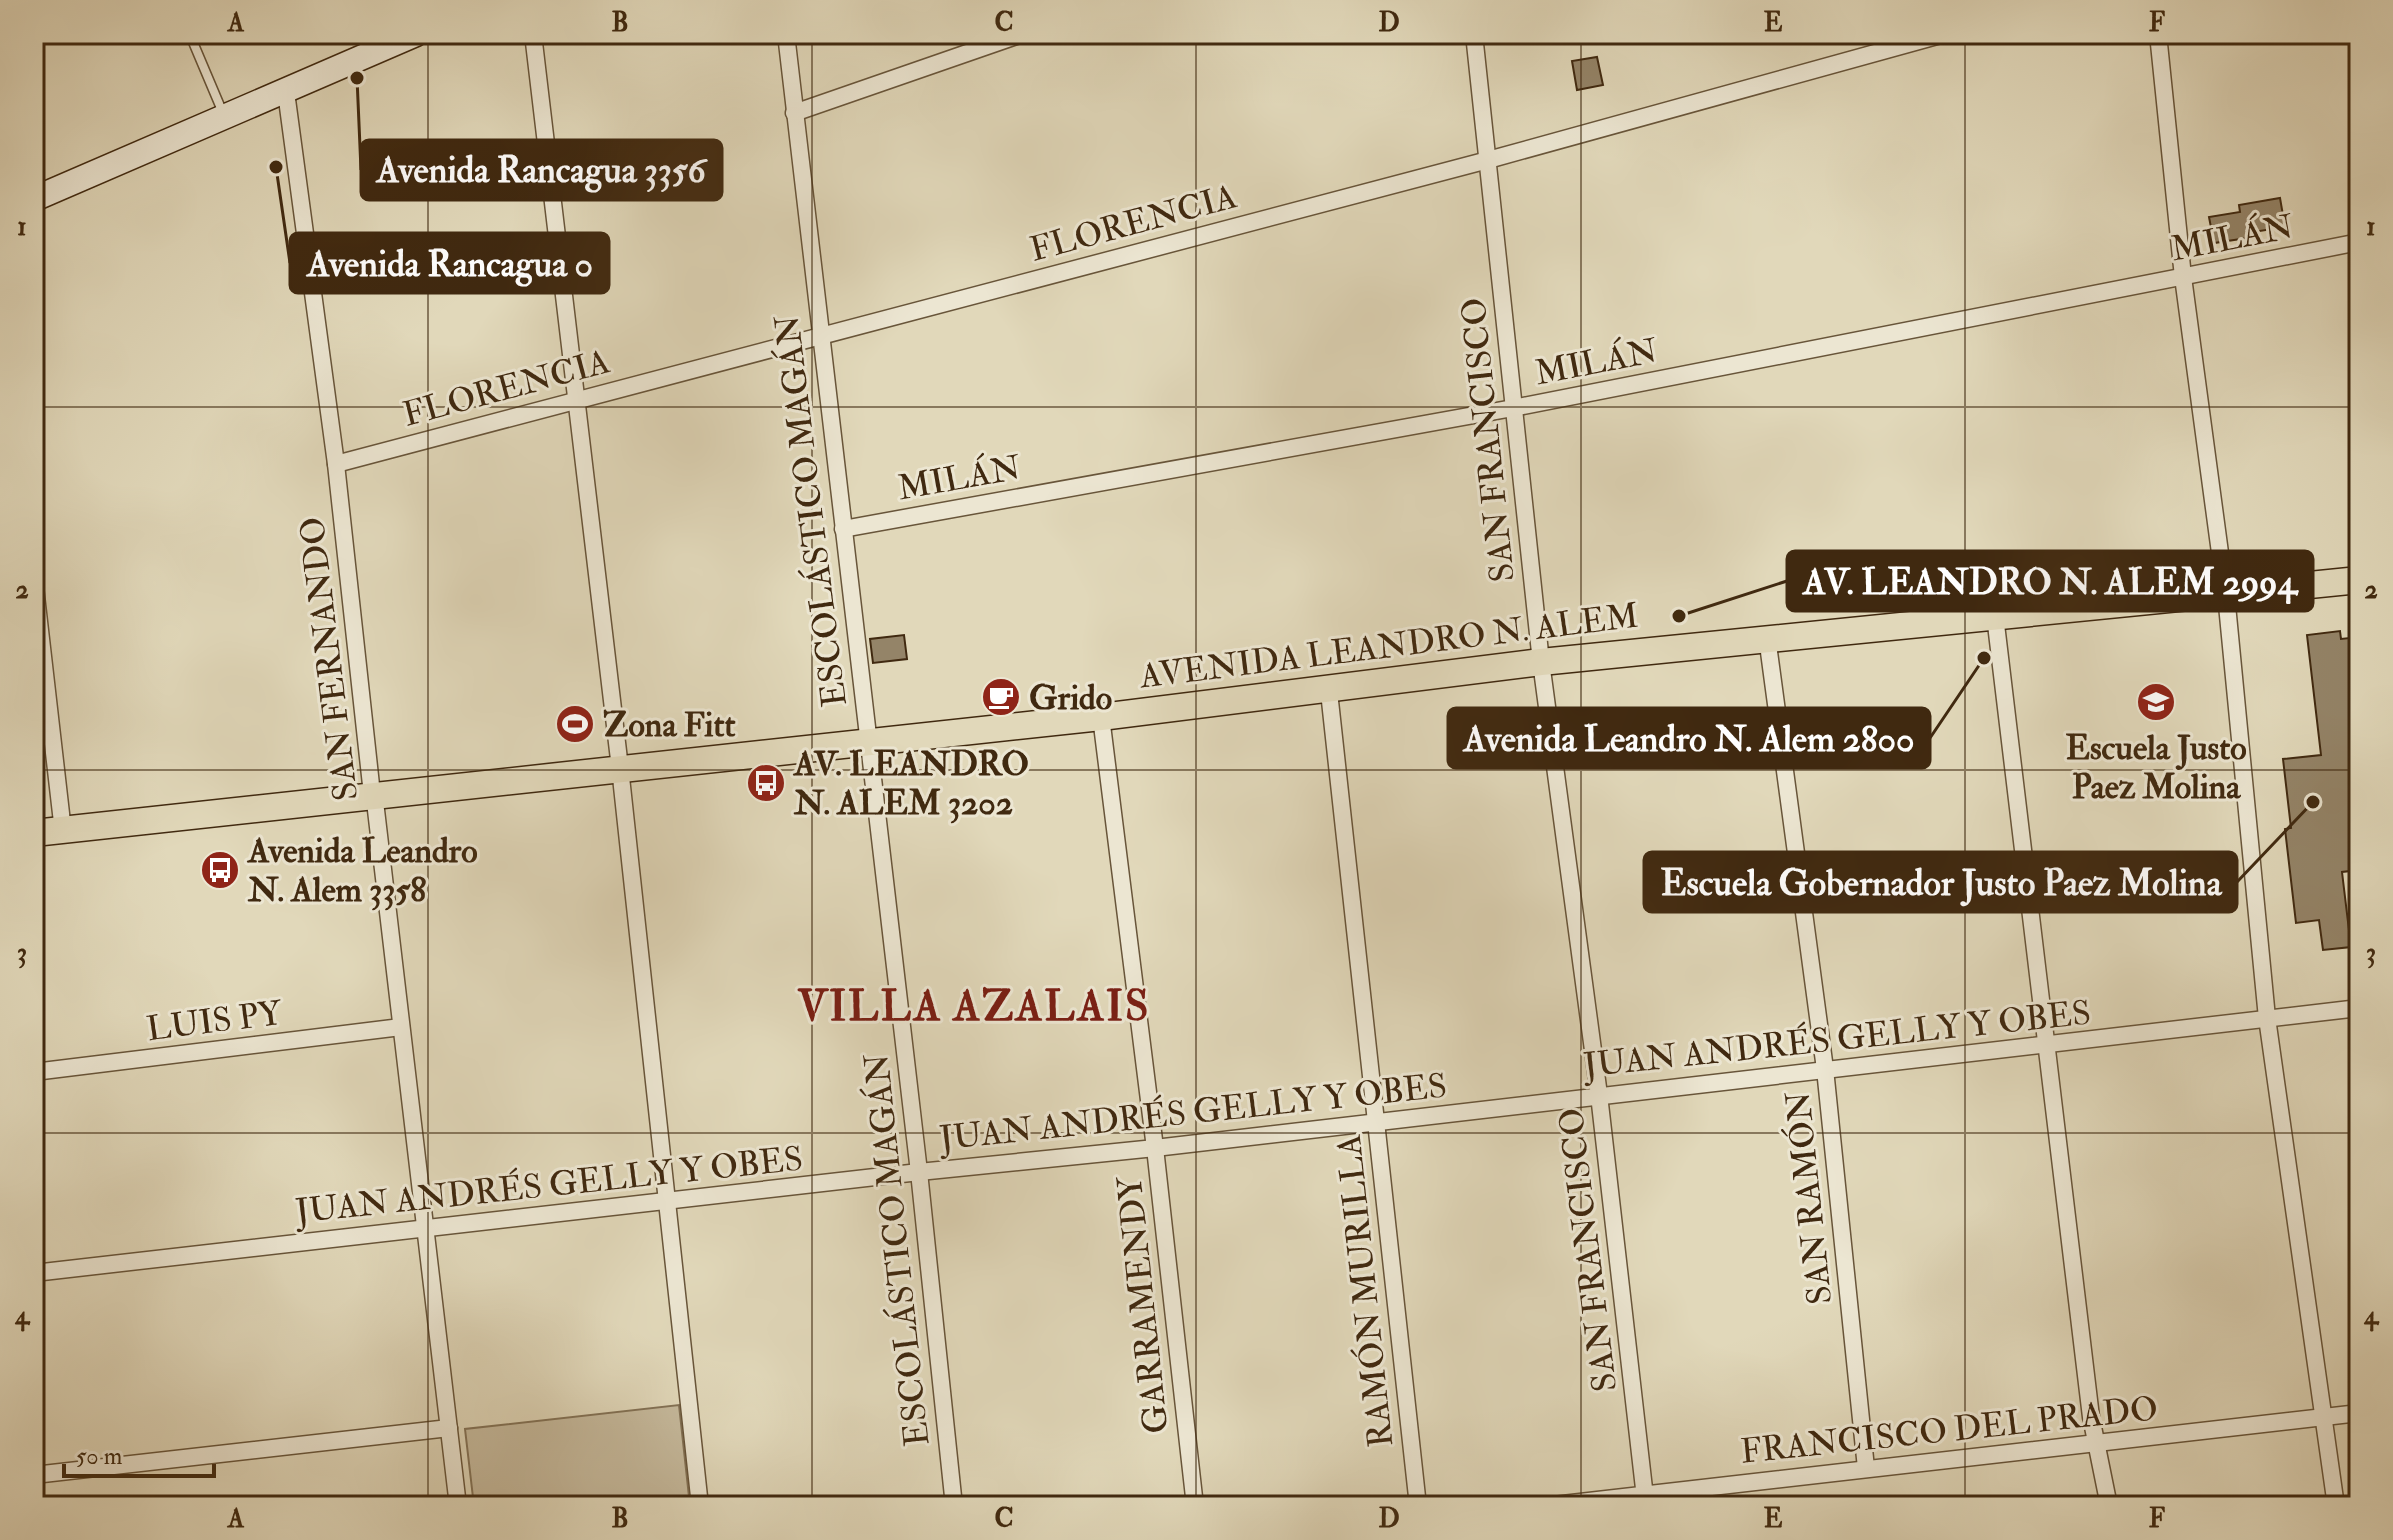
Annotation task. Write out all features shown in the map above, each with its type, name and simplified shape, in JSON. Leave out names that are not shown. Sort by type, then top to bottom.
[{"type":"main road","points":[[34,199],[286,92],[378,42],[416,34]]},
{"type":"main road","name":"AVENIDA LEANDRO N. ALEM","points":[[44,833],[1101,717],[1767,637],[2359,580]]},
{"type":"street","points":[[533,34],[620,768],[700,1506]]},
{"type":"street","name":"ESCOLÁSTICO MAGÁN","points":[[786,34],[919,1172],[954,1506]]},
{"type":"street","points":[[794,113],[1022,34]]},
{"type":"street","name":"SAN FRANCISCO","points":[[1474,34],[1541,662],[1599,1095],[1646,1500]]},
{"type":"street","name":"FLORENCIA","points":[[336,464],[1488,160],[1944,34]]},
{"type":"street","points":[[2158,34],[2183,277],[2227,605],[2267,1018],[2336,1506]]},
{"type":"street","name":"SAN FERNANDO","points":[[286,92],[336,464],[458,1506]]},
{"type":"street","name":"MILÁN","points":[[843,529],[1513,408],[2359,242]]},
{"type":"street","points":[[34,578],[44,833]]},
{"type":"street","points":[[1995,616],[2095,1442],[2109,1506]]},
{"type":"street","name":"SAN RAMÓN","points":[[1767,637],[1825,1069],[1866,1468]]},
{"type":"street","name":"RAMÓN MURILLA","points":[[1325,689],[1330,701],[1418,1506]]},
{"type":"street","name":"GARRAMENDY","points":[[1101,717],[1155,1148],[1195,1506]]},
{"type":"street","name":"JUAN ANDRÉS GELLY Y OBES","points":[[34,1273],[1155,1148],[2359,1008]]},
{"type":"street","name":"LUIS PY","points":[[34,1072],[401,1027]]},
{"type":"street","name":"FRANCISCO DEL PRADO","points":[[1545,1506],[1646,1500],[1866,1468],[2359,1413]]},
{"type":"street","points":[[34,1475],[449,1428]]},
{"type":"lane","points":[[193,34],[190,35],[226,118]]},
{"type":"shaded area","points":[[679,1405],[690,1506],[474,1506],[465,1429]]},
{"type":"building","points":[[1597,57],[1603,85],[1577,90],[1572,61]]},
{"type":"building","points":[[2280,198],[2285,227],[2253,232],[2254,237],[2214,243],[2209,217],[2240,212],[2239,205]]},
{"type":"building","points":[[2340,631],[2341,639],[2359,637],[2359,870],[2342,872],[2351,947],[2323,950],[2319,920],[2296,923],[2285,829],[2291,828],[2283,759],[2321,755],[2307,635]]},
{"type":"building","points":[[904,635],[907,659],[873,663],[870,639]]},
{"type":"place","name":"Avenida Rancagua 3356","points":[[357,78]]},
{"type":"place","name":"Avenida Rancagua 0","points":[[276,167]]},
{"type":"place","name":"AV. LEANDRO N. ALEM 2994","points":[[1679,616]]},
{"type":"place","name":"Avenida Leandro N. Alem 2800","points":[[1984,658]]},
{"type":"place","name":"Grido","points":[[1001,697]]},
{"type":"place","name":"Escuela Justo Paez Molina","points":[[2156,702]]},
{"type":"place","name":"Zona Fitt","points":[[575,724]]},
{"type":"place","name":"AV. LEANDRO N. ALEM 3202","points":[[766,783]]},
{"type":"place","name":"Escuela Gobernador Justo Paez Molina","points":[[2313,802]]},
{"type":"place","name":"Avenida Leandro N. Alem 3358","points":[[220,870]]},
{"type":"district","name":"VILLA AZALAIS","points":[[974,1005]]}]
